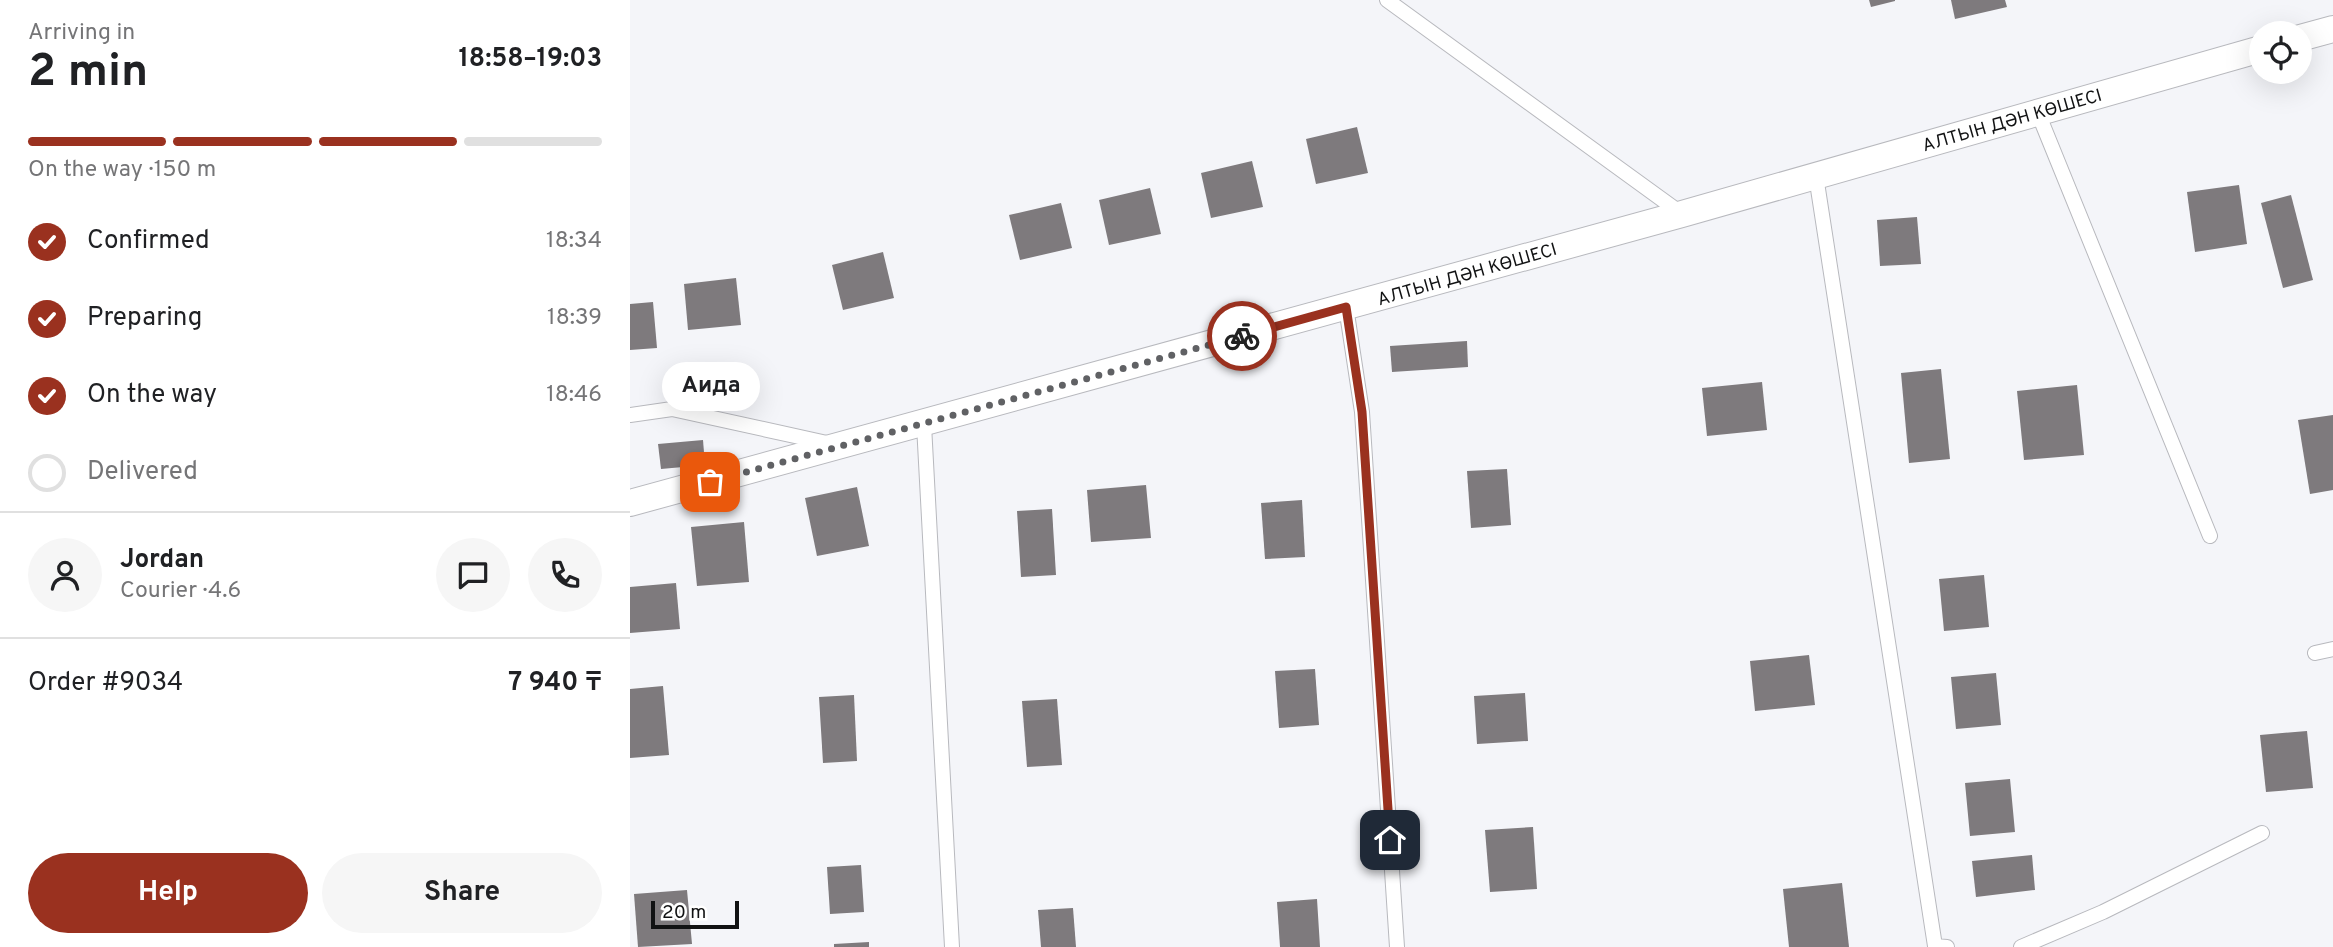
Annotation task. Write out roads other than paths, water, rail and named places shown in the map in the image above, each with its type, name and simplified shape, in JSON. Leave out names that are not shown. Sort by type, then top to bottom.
[{"type":"street","points":[[2312,35],[2333,29]]},
{"type":"street","name":"АЛТЫН ДӘН КӨШЕСІ","points":[[630,503],[924,425],[2249,52]]},
{"type":"lane","points":[[1387,0],[1682,214]]},
{"type":"lane","points":[[2038,113],[2210,536]]},
{"type":"lane","points":[[1816,176],[1935,946],[1947,947]]},
{"type":"lane","points":[[1346,307],[1362,412],[1397,947]]},
{"type":"lane","points":[[630,415],[672,409],[844,447]]},
{"type":"lane","points":[[924,425],[952,947]]},
{"type":"lane","points":[[2315,653],[2333,649]]},
{"type":"lane","points":[[2021,947],[2103,912],[2262,833]]},
{"type":"place","name":"Аида","points":[[710,482]]}]
